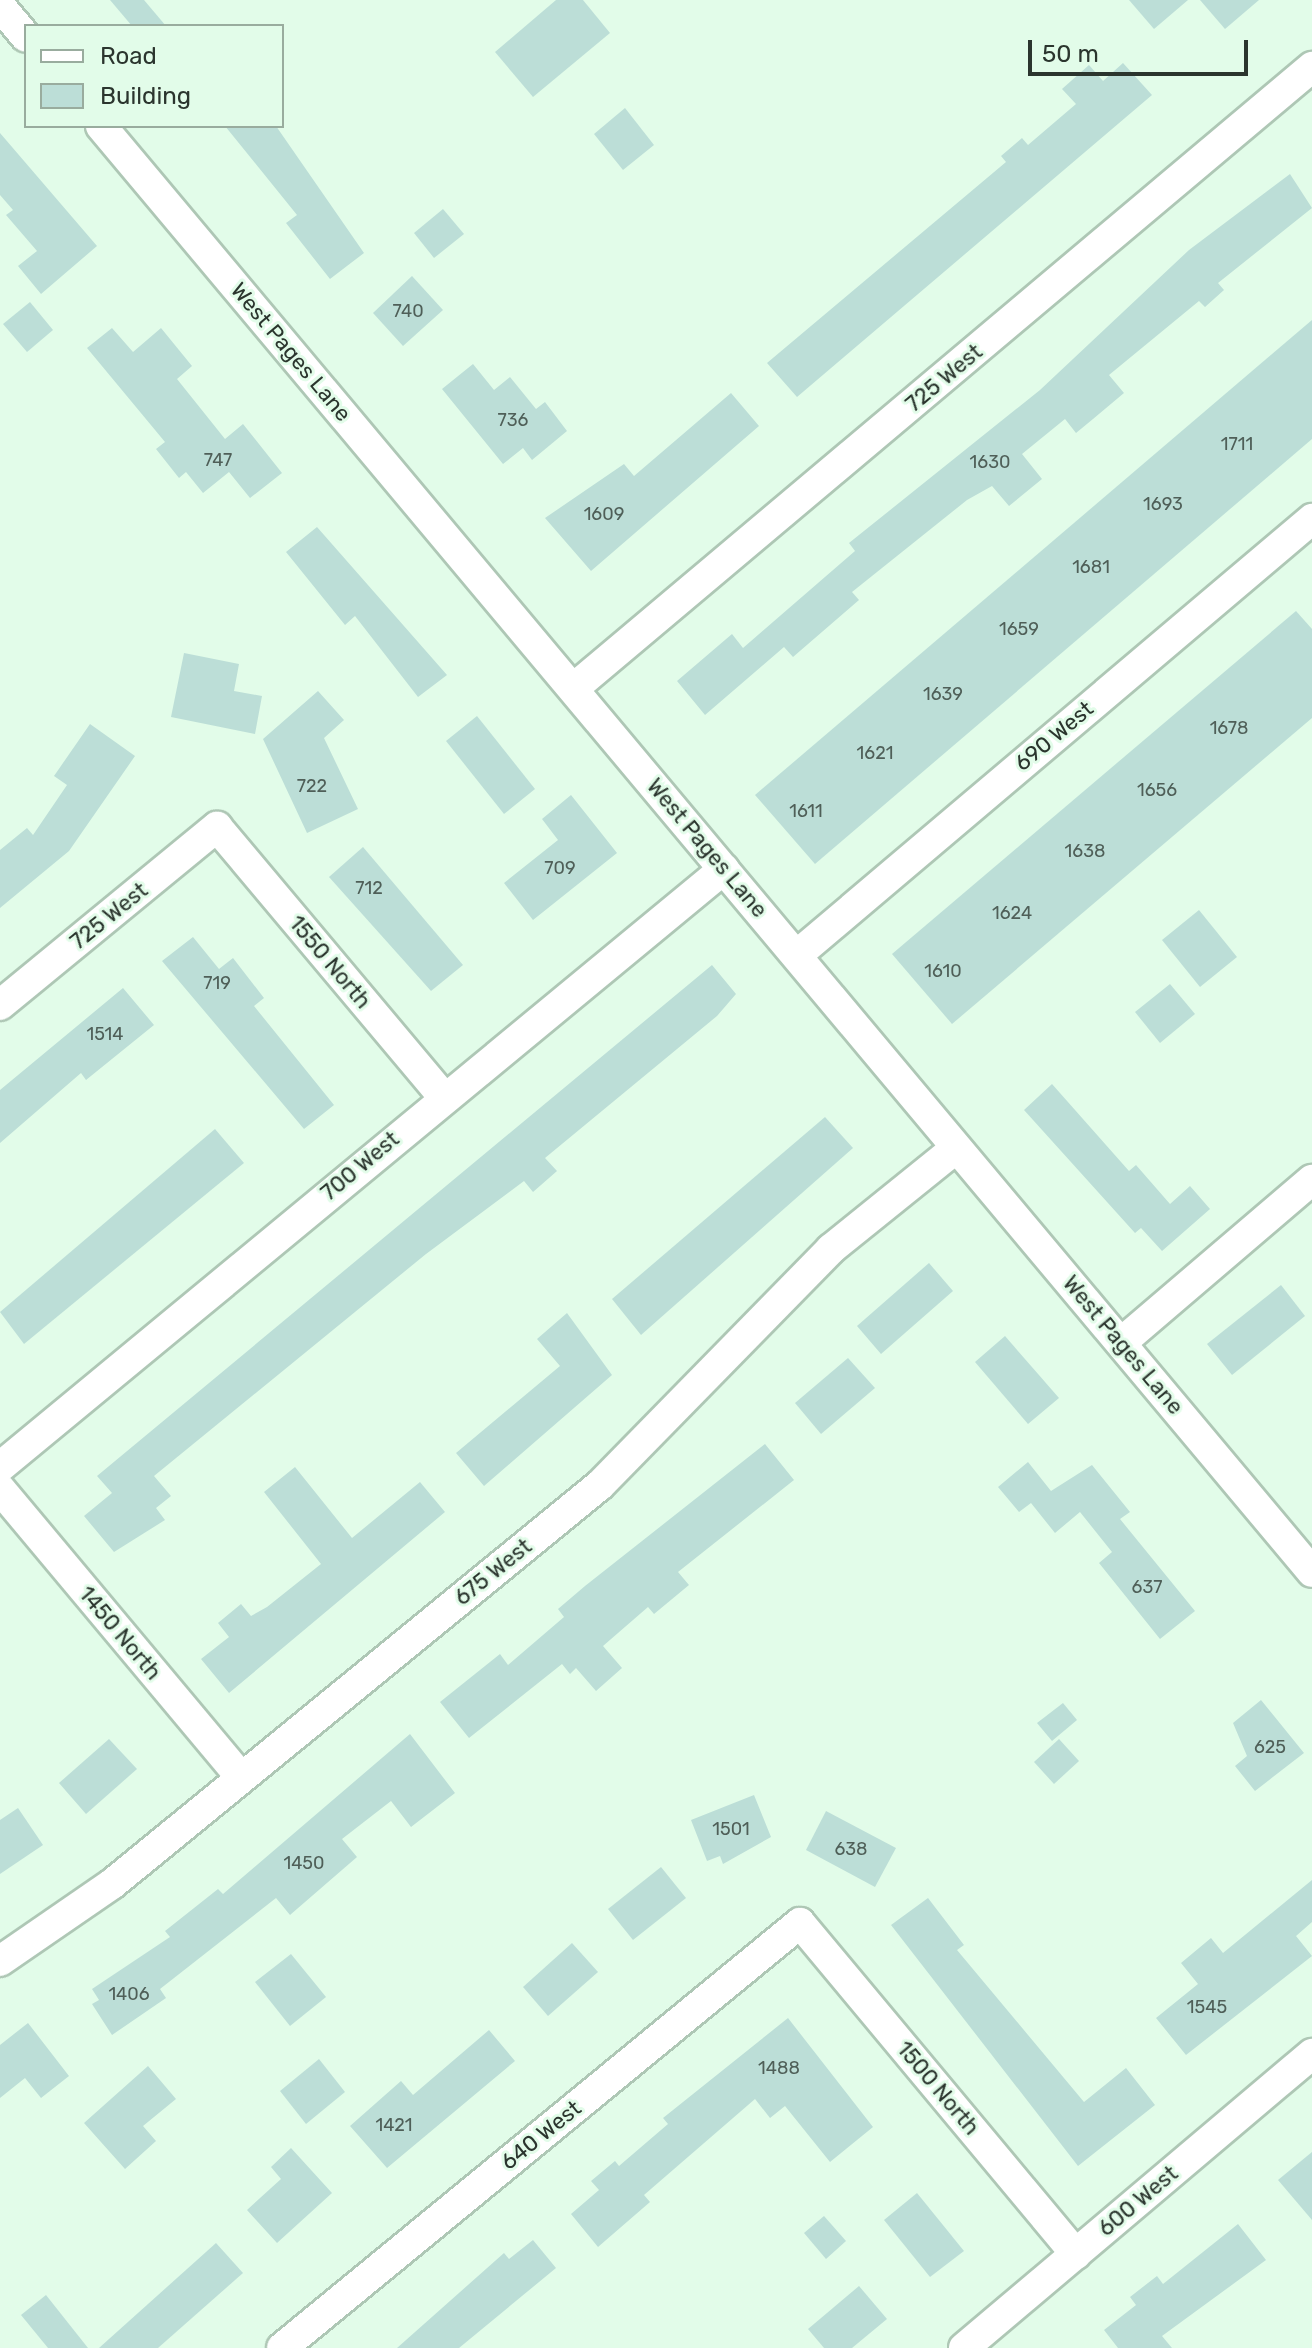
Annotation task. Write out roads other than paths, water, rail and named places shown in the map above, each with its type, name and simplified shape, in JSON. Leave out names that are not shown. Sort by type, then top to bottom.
[{"type":"street","points":[[0,6],[24,35]]},
{"type":"street","name":"725 West","points":[[574,688],[1312,67]]},
{"type":"street","name":"West Pages Lane","points":[[103,128],[1312,1572]]},
{"type":"street","name":"690 West","points":[[797,955],[1312,519]]},
{"type":"street","name":"725 West","points":[[0,1005],[217,827]]},
{"type":"street","name":"1550 North","points":[[217,827],[443,1096]]},
{"type":"street","name":"700 West","points":[[0,1467],[443,1096],[724,869]]},
{"type":"street","name":"675 West","points":[[0,1961],[112,1884],[240,1776],[600,1485],[831,1249],[955,1149]]},
{"type":"street","points":[[1122,1342],[1312,1180]]},
{"type":"street","name":"1450 North","points":[[0,1489],[240,1776]]},
{"type":"street","name":"1500 North","points":[[800,1923],[1076,2254]]},
{"type":"street","name":"640 West","points":[[282,2348],[800,1923]]},
{"type":"street","name":"600 West","points":[[964,2348],[1312,2054]]}]
